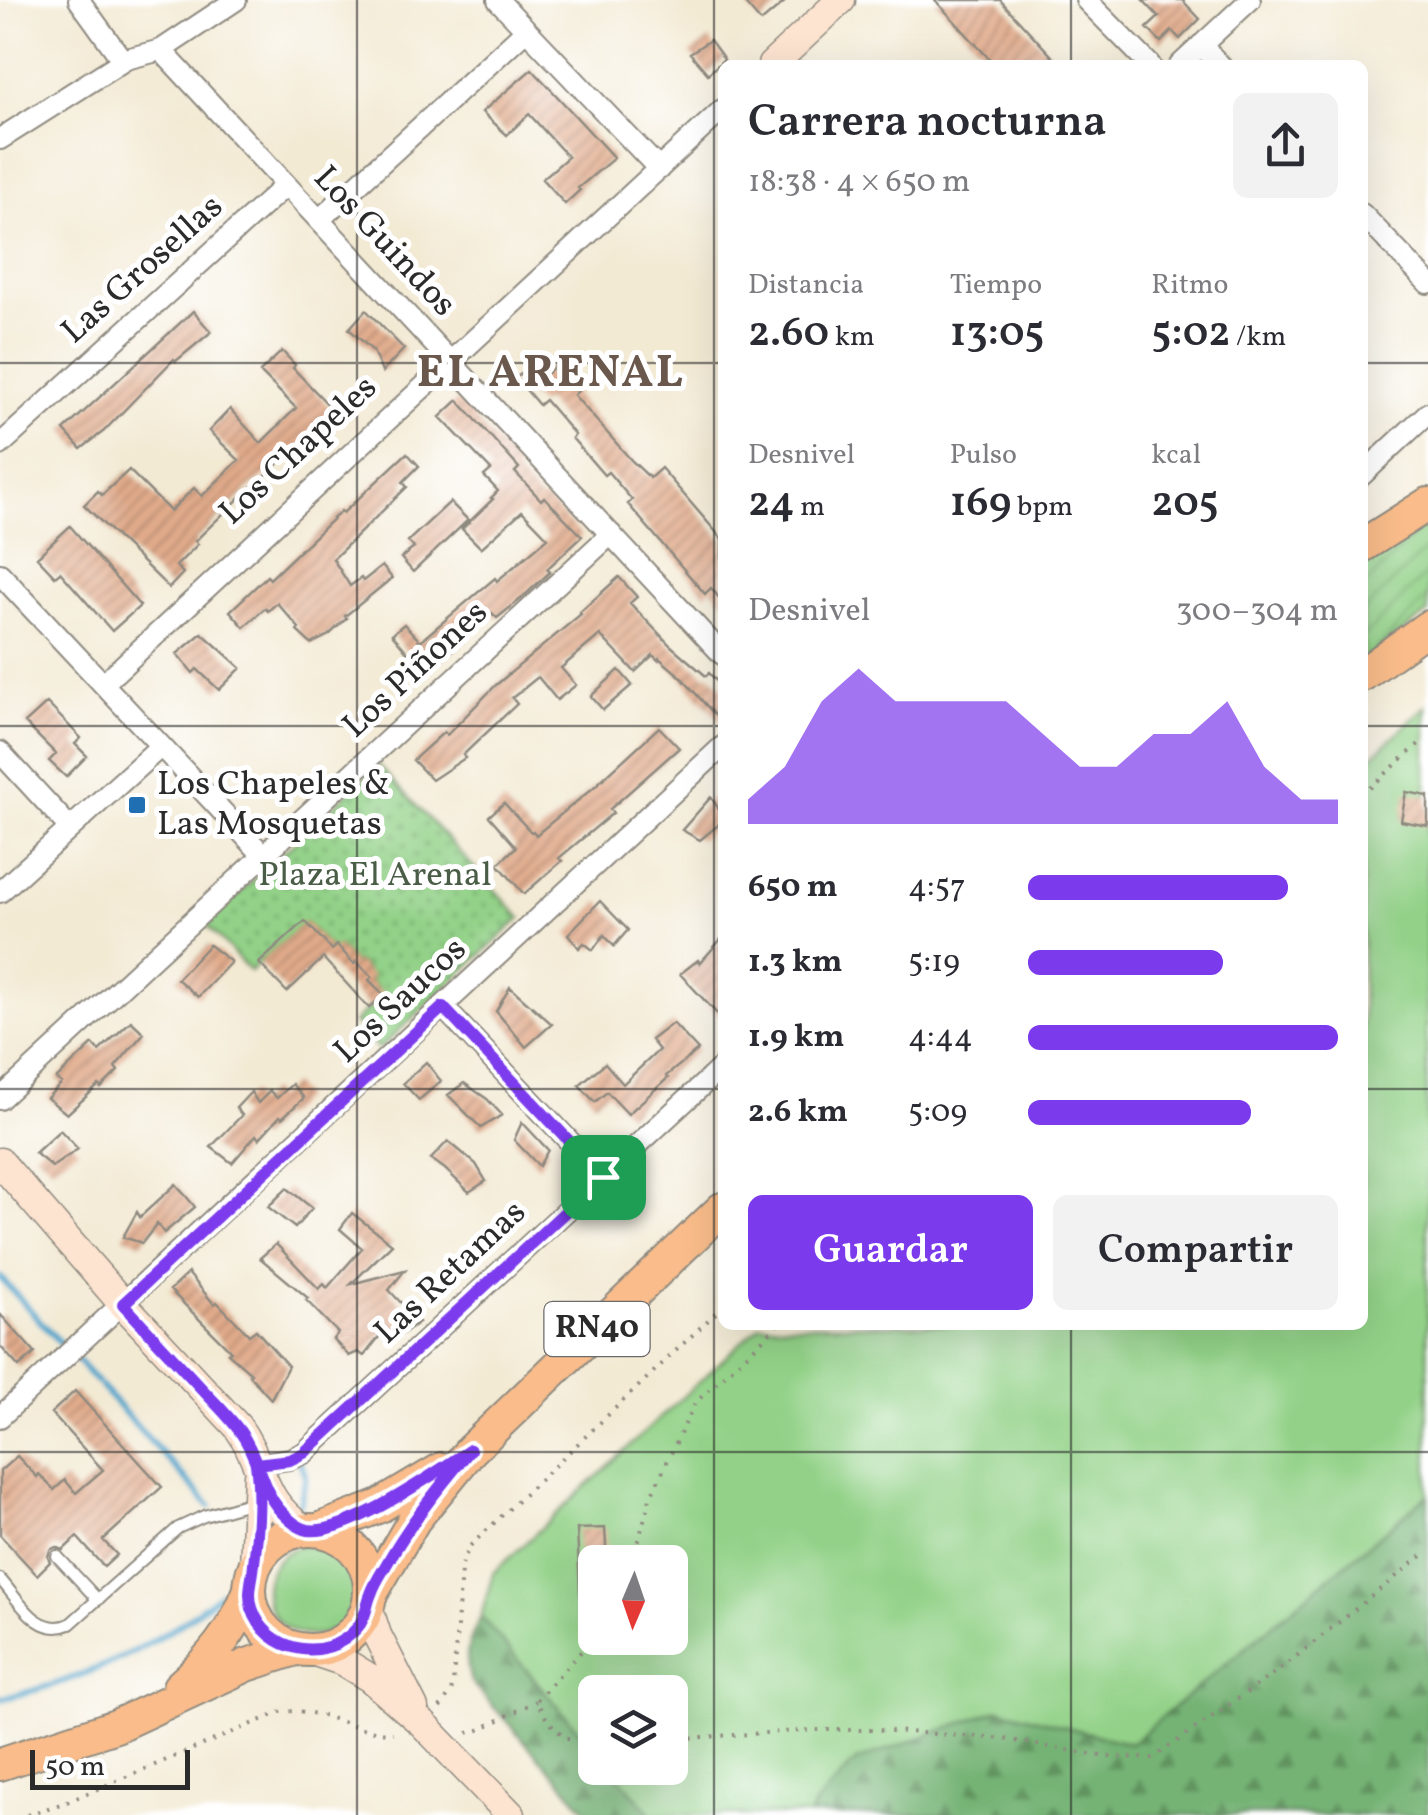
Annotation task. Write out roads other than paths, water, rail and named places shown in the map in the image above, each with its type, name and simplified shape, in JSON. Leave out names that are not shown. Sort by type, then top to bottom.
[{"type":"main road","points":[[1368,542],[1428,504]]},
{"type":"main road","points":[[1368,671],[1428,626]]},
{"type":"main road","name":"RN40","points":[[0,1764],[78,1740],[247,1665],[302,1650],[322,1649],[346,1638],[363,1619],[369,1600],[414,1520],[470,1450],[718,1213]]},
{"type":"main road","name":"RN40","points":[[152,1710],[218,1648],[234,1624],[260,1555],[269,1545],[292,1532],[360,1516],[470,1450]]},
{"type":"main road","points":[[311,1530],[342,1538],[361,1556],[370,1581],[369,1600]]},
{"type":"main road","points":[[252,1579],[256,1617],[263,1628],[284,1644],[302,1650]]},
{"type":"street","points":[[79,0],[123,62]]},
{"type":"street","points":[[0,139],[123,62],[161,50],[236,0]]},
{"type":"street","points":[[498,0],[658,170]]},
{"type":"street","points":[[1086,0],[1145,60]]},
{"type":"street","points":[[1186,60],[1250,0]]},
{"type":"street","points":[[779,60],[826,5]]},
{"type":"street","points":[[319,220],[526,30]]},
{"type":"street","points":[[1201,46],[1215,60]]},
{"type":"street","name":"Los Guindos","points":[[161,50],[718,650]]},
{"type":"street","name":"Los Chapeles","points":[[103,684],[718,114]]},
{"type":"street","name":"Las Grosellas","points":[[0,445],[286,185]]},
{"type":"street","points":[[1368,219],[1424,270]]},
{"type":"street","points":[[1368,469],[1428,413]]},
{"type":"street","name":"Los Piñones","points":[[0,1098],[611,534]]},
{"type":"street","points":[[0,574],[264,855]]},
{"type":"street","points":[[0,892],[161,746]]},
{"type":"street","name":"Los Saucos","points":[[0,1417],[718,751]]},
{"type":"street","points":[[0,752],[70,828]]},
{"type":"street","points":[[443,1007],[603,1177]]},
{"type":"street","name":"Las Retamas","points":[[256,1464],[290,1460],[304,1453],[718,1071]]},
{"type":"street","points":[[0,1162],[249,1444],[263,1497],[252,1579]]},
{"type":"street","points":[[263,1497],[311,1530]]},
{"type":"street","points":[[369,1600],[377,1636],[431,1732]]},
{"type":"street","points":[[302,1650],[352,1667],[431,1732],[511,1815]]},
{"type":"lane","points":[[0,1579],[38,1622],[60,1628],[70,1624],[178,1528],[263,1497]]},
{"type":"lane","points":[[56,1556],[98,1600]]},
{"type":"waterway","points":[[0,1277],[62,1345]]},
{"type":"waterway","points":[[77,1360],[97,1382]]},
{"type":"waterway","points":[[101,1387],[210,1506]]},
{"type":"waterway","points":[[298,1458],[306,1476],[300,1504]]},
{"type":"waterway","points":[[0,1699],[117,1660],[171,1630],[220,1593]]},
{"type":"place","name":"Los Chapeles & Las Mosquetas","points":[[137,805]]},
{"type":"district","name":"EL ARENAL","points":[[551,374]]},
{"type":"park label","name":"Plaza El Arenal","points":[[375,876]]}]
